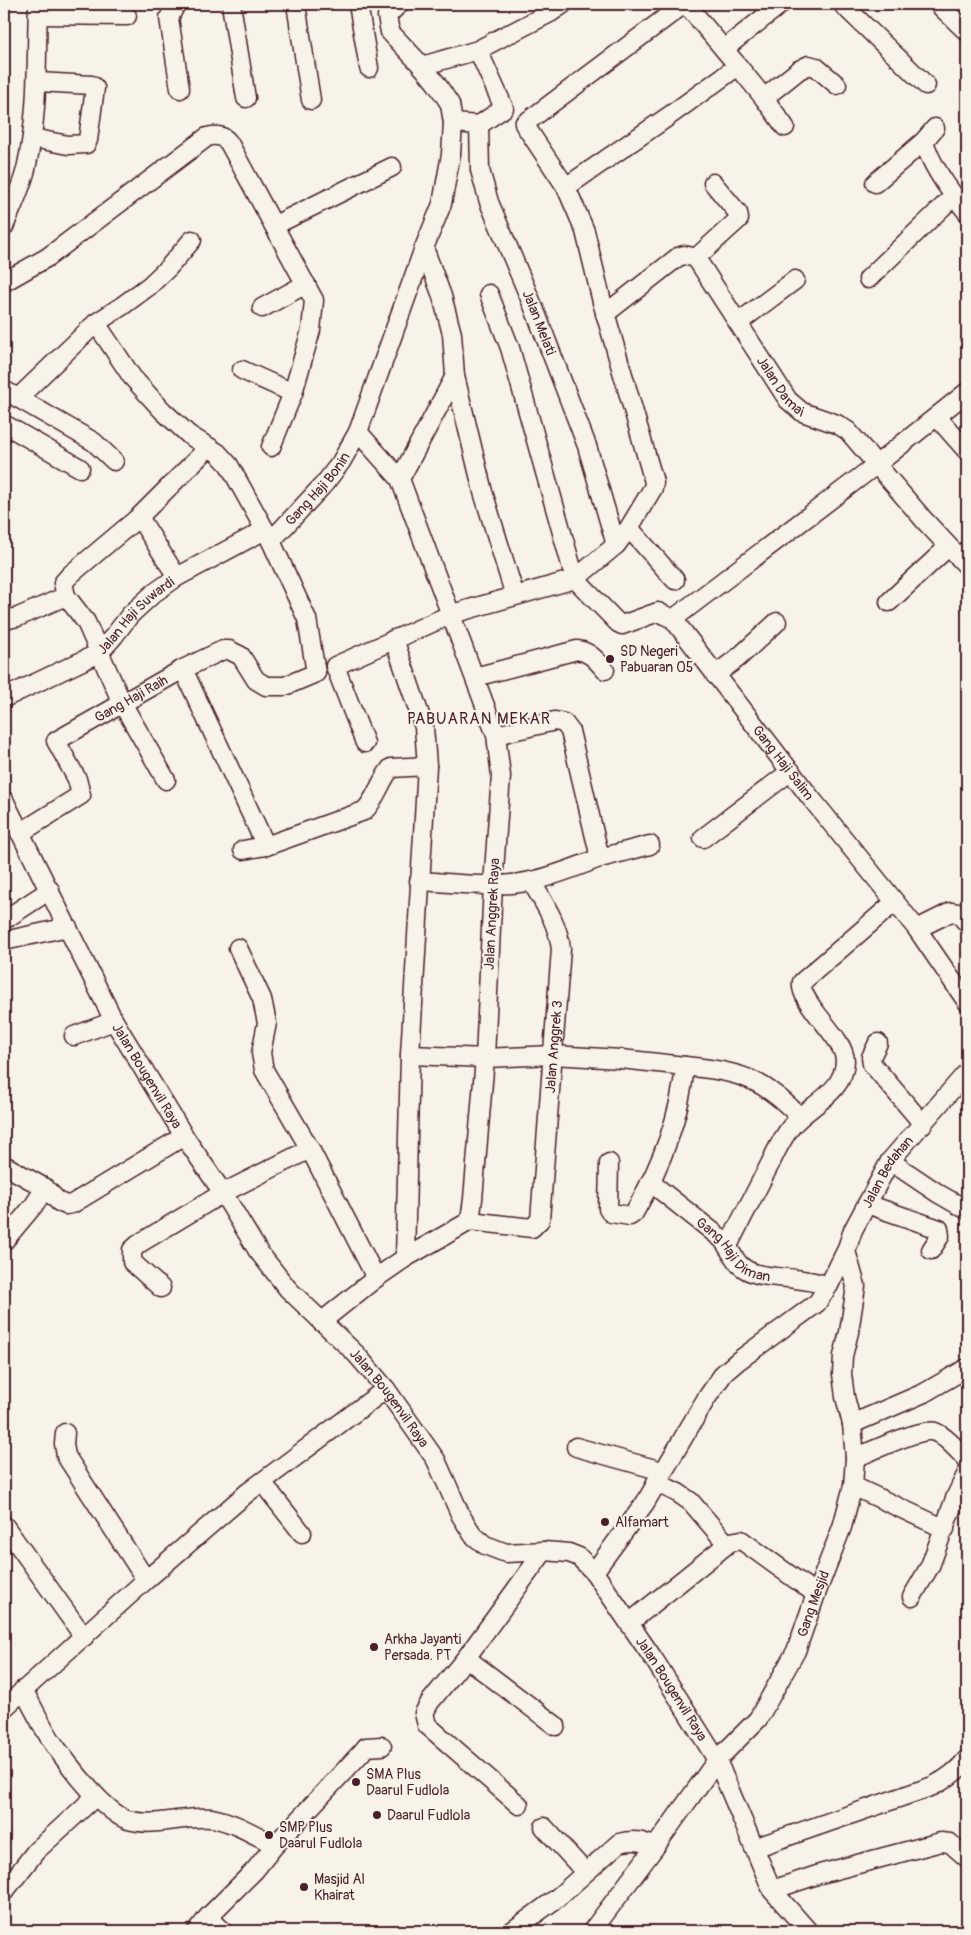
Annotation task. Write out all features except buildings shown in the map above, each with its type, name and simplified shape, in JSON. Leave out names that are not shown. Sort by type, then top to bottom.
[{"type":"street","points":[[176,4],[169,18],[180,89]]},
{"type":"street","points":[[231,4],[246,98]]},
{"type":"street","points":[[296,4],[311,100]]},
{"type":"street","points":[[358,4],[369,68]]},
{"type":"street","points":[[422,66],[478,50],[550,13],[563,4]]},
{"type":"street","points":[[365,743],[335,666],[452,614],[574,580],[616,545],[650,494],[654,482],[605,314],[585,231],[566,187],[524,124],[685,4],[738,66],[785,127]]},
{"type":"street","points":[[724,49],[781,4]]},
{"type":"street","points":[[842,4],[926,85]]},
{"type":"street","points":[[938,4],[967,32]]},
{"type":"street","points":[[4,228],[25,172],[32,138],[38,82],[38,9],[127,16]]},
{"type":"street","points":[[361,22],[392,17]]},
{"type":"street","name":"Gang Haji Bonin","points":[[268,535],[325,482],[341,462],[358,432],[424,248],[442,204],[451,154],[453,123],[450,104],[436,83],[405,48],[392,17]]},
{"type":"street","points":[[453,123],[479,125],[504,108],[478,50]]},
{"type":"street","points":[[764,98],[799,70],[809,65],[816,67],[837,85]]},
{"type":"street","points":[[566,187],[738,66]]},
{"type":"street","points":[[32,138],[68,144],[86,144],[95,88],[92,85],[38,82]]},
{"type":"street","name":"Jalan Melati","points":[[479,125],[480,170],[489,202],[534,308],[587,446],[616,545]]},
{"type":"street","points":[[875,183],[930,134],[927,152],[954,196],[967,212]]},
{"type":"street","points":[[4,282],[48,257],[211,136],[219,136],[226,139],[275,225],[314,300],[311,330],[293,393],[271,447]]},
{"type":"street","points":[[275,225],[392,167]]},
{"type":"street","points":[[605,314],[678,257],[684,255],[696,258],[739,219],[738,212],[712,183]]},
{"type":"street","points":[[868,279],[954,196]]},
{"type":"street","points":[[114,461],[94,442],[11,394],[96,323],[149,286],[192,240]]},
{"type":"street","points":[[424,248],[442,296],[452,334],[455,376],[483,492],[515,596]]},
{"type":"street","name":"Jalan Damai","points":[[696,258],[788,400],[802,412],[837,424],[848,431],[967,566]]},
{"type":"street","points":[[738,322],[795,280]]},
{"type":"street","points":[[262,308],[306,284]]},
{"type":"street","points":[[489,294],[510,348],[574,580],[622,625],[658,612],[673,619],[876,465],[967,392]]},
{"type":"street","points":[[96,323],[132,377],[163,411],[182,429],[218,453],[229,465],[268,535]]},
{"type":"street","points":[[242,370],[293,393]]},
{"type":"street","points":[[358,432],[400,479],[455,376]]},
{"type":"street","points":[[936,416],[967,451]]},
{"type":"street","points":[[4,424],[80,468]]},
{"type":"street","points":[[166,780],[122,703],[86,622],[66,596],[63,583],[139,517],[209,447]]},
{"type":"street","name":"Jalan Anggrek Raya","points":[[400,479],[496,735],[501,776],[484,1058],[470,1221]]},
{"type":"street","points":[[139,517],[177,577]]},
{"type":"street","points":[[629,528],[675,580]]},
{"type":"street","name":"Jalan Haji Suwardi","points":[[4,698],[99,653],[138,606],[177,577],[268,535]]},
{"type":"street","name":"Gang Haji Raih","points":[[20,833],[81,795],[77,779],[56,741],[183,668],[223,650],[230,650],[241,656],[256,680],[266,686],[285,686],[316,674],[306,619],[268,535]]},
{"type":"street","points":[[889,602],[948,546]]},
{"type":"street","points":[[4,620],[18,617],[66,596]]},
{"type":"street","name":"Gang Haji Salim","points":[[673,619],[715,675],[917,929],[967,1002]]},
{"type":"street","points":[[715,675],[777,622]]},
{"type":"street","points":[[394,639],[424,727],[427,766],[410,1054],[405,1258]]},
{"type":"street","points":[[475,677],[577,650],[584,651],[593,656],[605,670]]},
{"type":"street","points":[[183,668],[266,846]]},
{"type":"street","points":[[496,735],[555,721],[564,723],[570,731],[600,858]]},
{"type":"street","points":[[243,850],[266,846],[364,811],[372,804],[373,797],[384,776],[392,768],[427,766]]},
{"type":"street","points":[[703,838],[791,771]]},
{"type":"street","name":"Jalan Bougenvil Raya","points":[[4,800],[114,1022],[258,1251],[288,1289],[356,1354],[386,1389],[436,1460],[460,1516],[473,1535],[485,1545],[506,1553],[544,1550],[569,1553],[579,1557],[594,1572],[692,1717],[717,1760],[772,1890],[808,1931]]},
{"type":"street","points":[[419,881],[493,884],[531,881],[600,858],[650,846]]},
{"type":"street","name":"Jalan Anggrek 3","points":[[470,1221],[532,1228],[540,1220],[562,949],[560,934],[555,921],[531,881]]},
{"type":"street","points":[[4,920],[50,890]]},
{"type":"street","points":[[728,1246],[783,1138],[800,1117],[838,1085],[844,1066],[845,1058],[841,1048],[804,994],[802,982],[895,902]]},
{"type":"street","points":[[917,929],[951,912],[958,912],[967,923]]},
{"type":"street","points":[[4,941],[68,927]]},
{"type":"street","points":[[238,948],[262,999],[267,1022],[261,1053],[264,1070],[310,1149],[376,1278]]},
{"type":"street","points":[[74,1036],[114,1022]]},
{"type":"street","points":[[878,1043],[871,1057],[872,1064],[923,1124]]},
{"type":"street","points":[[410,1054],[484,1058],[554,1055],[621,1059],[721,1070],[749,1078],[765,1086],[800,1117]]},
{"type":"street","points":[[610,1163],[608,1209],[611,1213],[630,1216],[634,1213],[650,1182],[673,1127],[683,1092],[685,1066]]},
{"type":"street","name":"Jalan Bedahan","points":[[594,1572],[645,1503],[706,1399],[724,1373],[817,1303],[829,1286],[846,1251],[853,1230],[890,1161],[967,1072]]},
{"type":"street","points":[[4,1165],[45,1188],[59,1202],[66,1205],[72,1204],[184,1136]]},
{"type":"street","points":[[161,1288],[132,1262],[132,1250],[140,1243],[223,1193],[310,1149]]},
{"type":"street","points":[[890,1161],[939,1194],[967,1210]]},
{"type":"street","name":"Gang Haji Diman","points":[[650,1182],[728,1246],[734,1258],[747,1271],[829,1286]]},
{"type":"street","points":[[4,1241],[34,1205],[45,1188]]},
{"type":"street","points":[[867,1204],[939,1230],[940,1236],[931,1250]]},
{"type":"street","points":[[321,1322],[376,1278],[405,1258],[470,1221]]},
{"type":"street","name":"Gang Mesjid","points":[[592,1931],[717,1760],[758,1719],[796,1651],[842,1527],[853,1486],[855,1458],[852,1424],[842,1374],[843,1356],[849,1332],[856,1286],[846,1251]]},
{"type":"street","points":[[852,1424],[924,1393],[967,1368]]},
{"type":"street","points":[[4,1708],[146,1580],[262,1482],[386,1389]]},
{"type":"street","points":[[855,1458],[919,1432],[933,1431],[940,1434],[967,1460]]},
{"type":"street","points":[[65,1434],[66,1456],[146,1580]]},
{"type":"street","points":[[576,1446],[659,1477],[691,1502],[727,1544]]},
{"type":"street","points":[[912,1597],[930,1566],[956,1496],[967,1473]]},
{"type":"street","points":[[262,1482],[302,1533]]},
{"type":"street","points":[[853,1486],[945,1529]]},
{"type":"street","points":[[4,1525],[84,1637]]},
{"type":"street","points":[[629,1623],[727,1544],[741,1540],[816,1594]]},
{"type":"street","points":[[519,1805],[427,1725],[424,1713],[430,1702],[466,1658],[544,1550]]},
{"type":"street","points":[[466,1658],[556,1726]]},
{"type":"street","points":[[23,1690],[57,1749],[96,1796],[114,1812],[127,1820],[144,1822],[212,1818],[232,1824],[275,1845]]},
{"type":"street","points":[[196,1931],[255,1870],[275,1845],[366,1748],[382,1746]]},
{"type":"street","points":[[754,1848],[933,1786],[948,1779],[959,1770],[967,1759]]},
{"type":"street","points":[[4,1892],[36,1851],[96,1796]]},
{"type":"street","points":[[544,1826],[585,1872]]},
{"type":"street","points":[[512,1931],[557,1898],[619,1843],[631,1840],[643,1841],[655,1847]]},
{"type":"street","points":[[772,1890],[820,1874],[941,1842],[950,1843],[967,1858]]},
{"type":"street","points":[[208,1917],[222,1931]]},
{"type":"place","name":"SD Negeri Pabuaran 05","points":[[610,659]]},
{"type":"place","name":"Alfamart","points":[[605,1522]]},
{"type":"place","name":"Arkha Jayanti Persada. PT","points":[[374,1647]]},
{"type":"place","name":"SMA Plus Daarul Fudlola","points":[[356,1782]]},
{"type":"place","name":"Daarul Fudlola","points":[[377,1815]]},
{"type":"place","name":"SMP Plus Daarul Fudlola","points":[[269,1835]]},
{"type":"place","name":"Masjid Al Khairat","points":[[304,1887]]},
{"type":"district","name":"PABUARAN MEKAR","points":[[479,719]]}]
